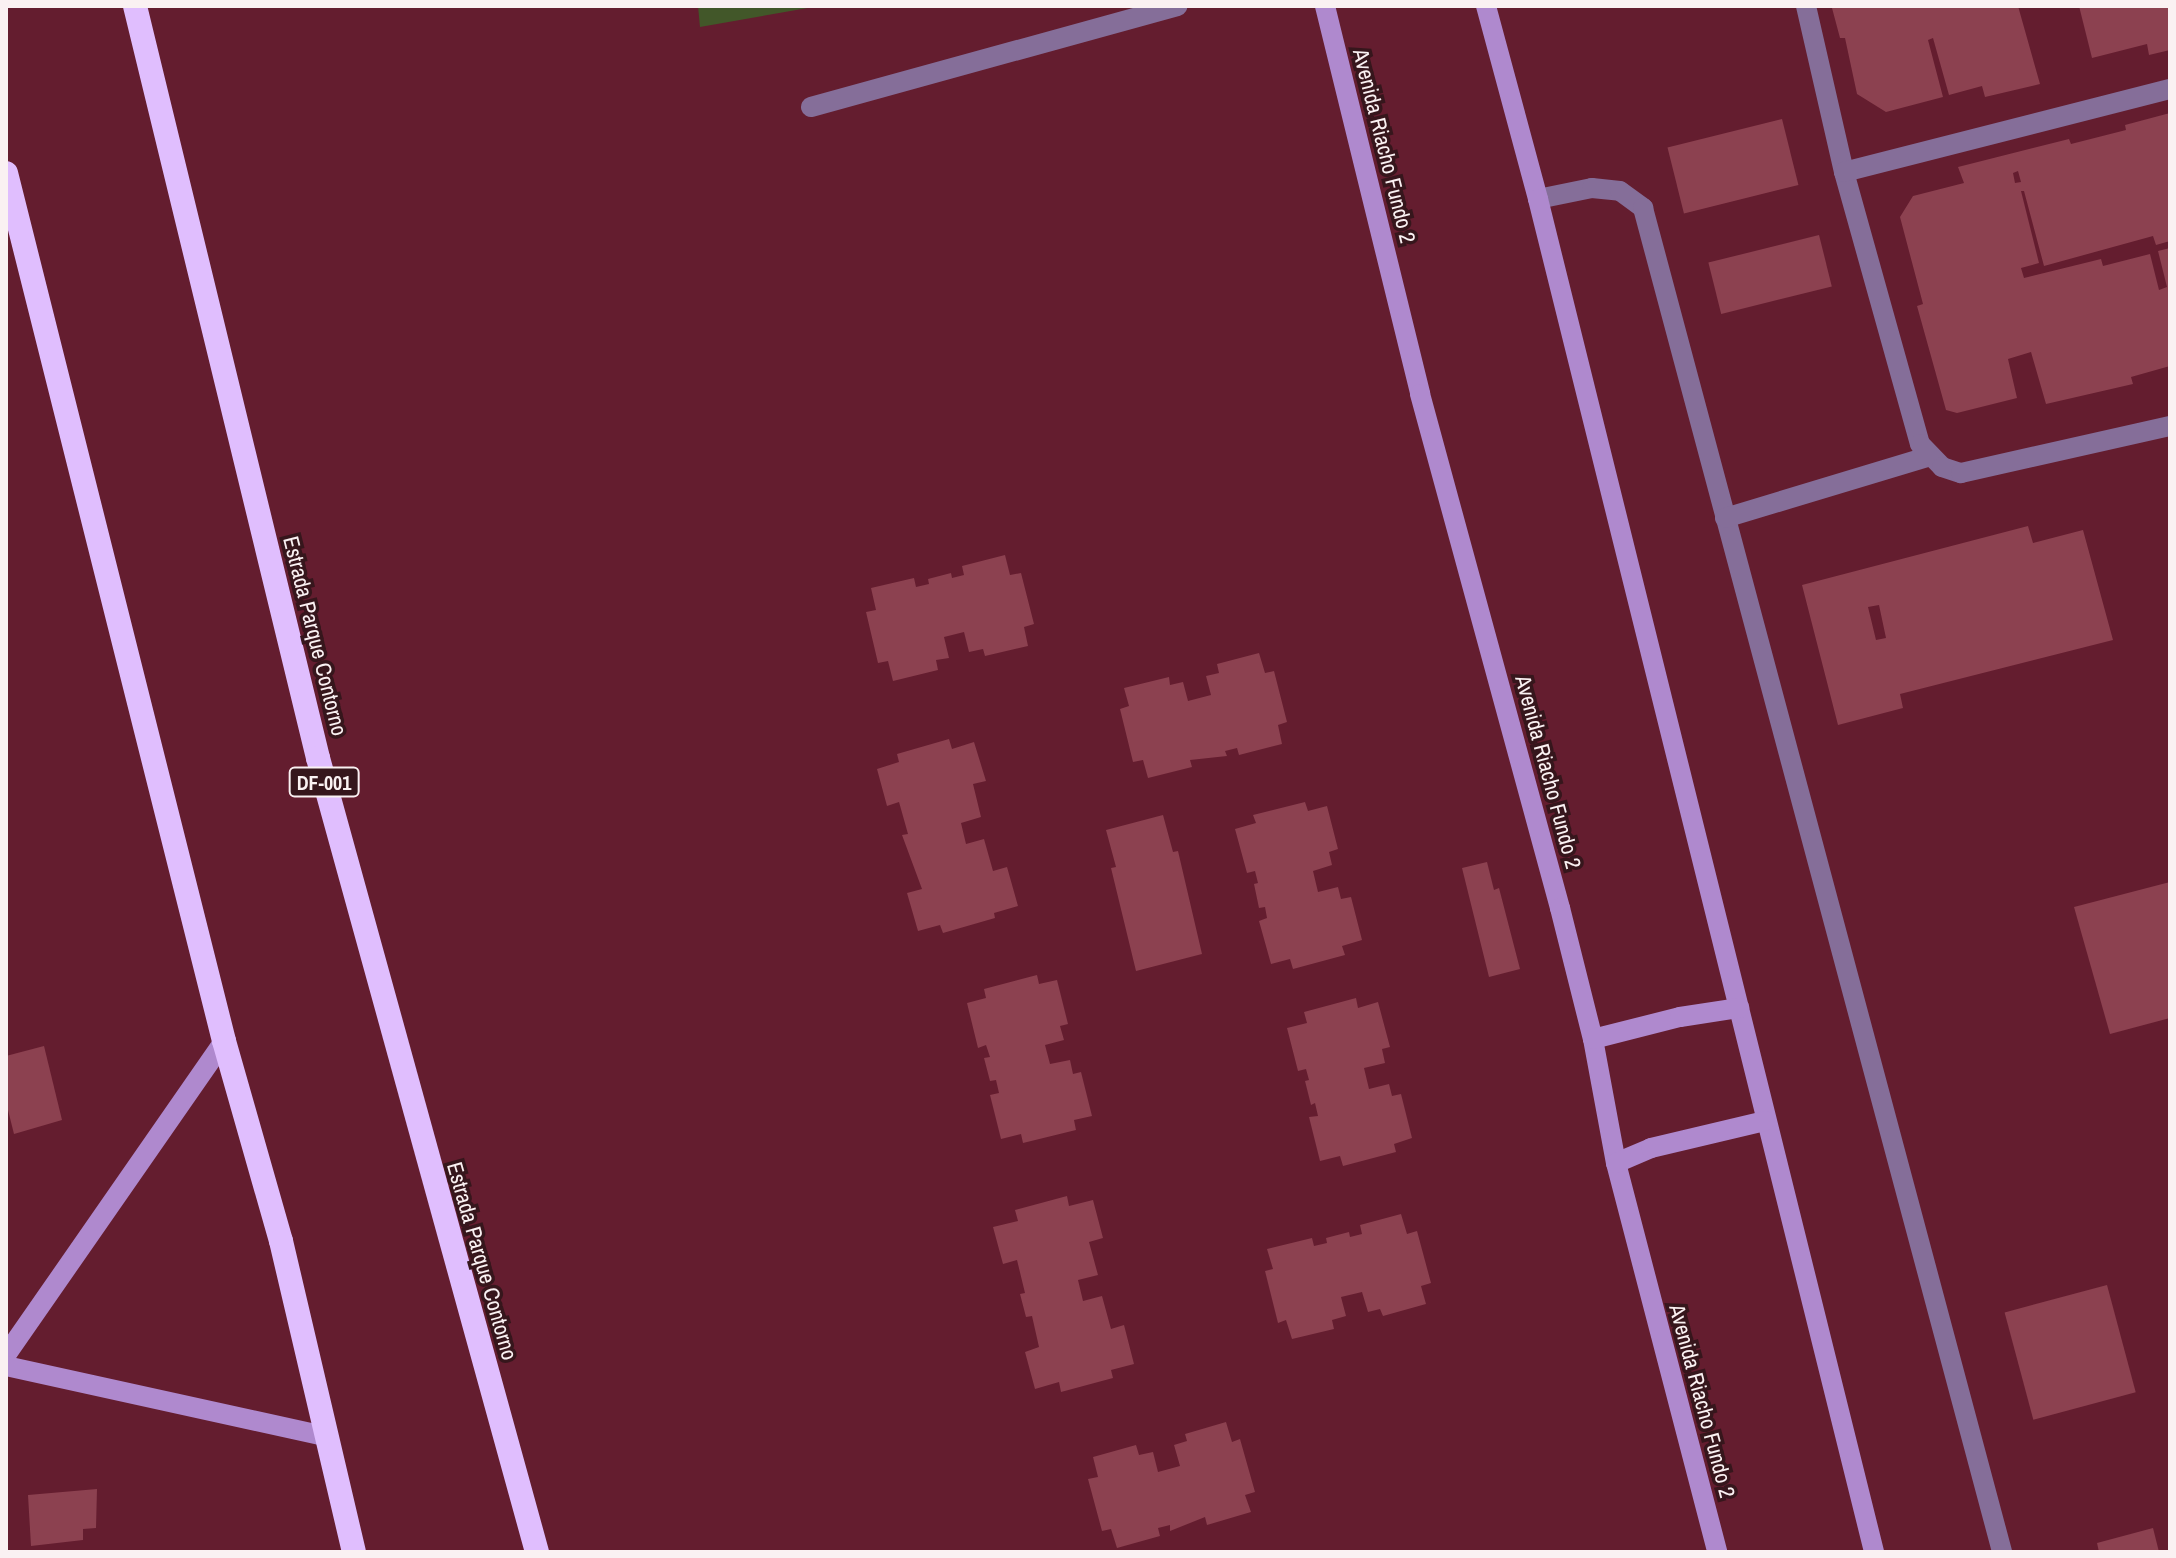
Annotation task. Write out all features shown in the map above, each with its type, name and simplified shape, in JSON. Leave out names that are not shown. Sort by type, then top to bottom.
[{"type":"highway","name":"Estrada Parque Contorno","points":[[135,6],[318,758],[537,1552]]},
{"type":"highway","points":[[6,173],[224,1041],[281,1241],[324,1436],[354,1552]]},
{"type":"street","points":[[811,107],[1177,6]]},
{"type":"street","name":"Avenida Riacho Fundo 2","points":[[1325,6],[1420,394],[1593,1039],[1616,1163],[1717,1552]]},
{"type":"street","points":[[1486,6],[1538,199],[1874,1552]]},
{"type":"street","points":[[1806,6],[1844,172],[1920,444],[1942,467],[1961,473],[2170,426]]},
{"type":"street","points":[[1844,172],[2170,89]]},
{"type":"street","points":[[1538,199],[1592,188],[1620,191],[1643,208],[2002,1552]]},
{"type":"street","points":[[1725,518],[1931,456]]},
{"type":"street","points":[[1593,1039],[1680,1017],[1739,1008]]},
{"type":"street","points":[[6,1355],[224,1041]]},
{"type":"street","points":[[1616,1163],[1651,1148],[1765,1121]]},
{"type":"street","points":[[6,1366],[324,1436]]},
{"type":"green space","points":[[698,6],[819,6],[700,27]]},
{"type":"building","points":[[2018,6],[2040,84],[1985,97],[1982,86],[1949,95],[1933,38],[1928,40],[1943,97],[1886,112],[1857,94],[1845,38],[1840,38],[1832,8]]},
{"type":"building","points":[[2079,6],[2170,6],[2170,50],[2149,55],[2147,44],[2092,58]]},
{"type":"building","points":[[2170,113],[2170,241],[2156,245],[2153,236],[2044,266],[2024,191],[2021,191],[2039,263],[2021,268],[2024,278],[2101,259],[2103,266],[2150,254],[2159,290],[2167,287],[2158,251],[2170,248],[2170,366],[2131,377],[2133,384],[2046,404],[2031,352],[2008,359],[2017,398],[1957,413],[1946,410],[1917,306],[1923,304],[1900,217],[1913,196],[1964,183],[1958,167],[2069,139],[2071,144],[2126,130],[2125,125]],"holes":[[[2018,171],[2021,182],[2015,183],[2013,173]]]},
{"type":"building","points":[[1782,119],[1798,185],[1684,214],[1668,148]]},
{"type":"building","points":[[1819,235],[1832,286],[1721,314],[1708,263]]},
{"type":"building","points":[[2028,526],[2033,543],[2083,530],[2113,640],[1900,694],[1903,708],[1838,725],[1802,585]],"holes":[[[1879,605],[1886,638],[1876,640],[1868,607]]]},
{"type":"building","points":[[1005,555],[1010,575],[1021,573],[1034,624],[1024,627],[1028,646],[985,656],[983,649],[969,652],[964,632],[944,637],[949,658],[936,660],[938,670],[893,681],[888,661],[878,663],[866,612],[876,610],[871,588],[914,578],[916,587],[929,584],[928,579],[951,573],[952,578],[964,575],[962,566]]},
{"type":"building","points":[[1259,653],[1265,673],[1274,671],[1287,722],[1278,725],[1282,744],[1239,755],[1237,748],[1225,751],[1227,756],[1190,760],[1192,767],[1148,778],[1143,760],[1133,762],[1120,709],[1129,706],[1124,688],[1169,677],[1170,685],[1183,682],[1188,701],[1211,695],[1206,676],[1219,673],[1217,664]]},
{"type":"building","points":[[949,739],[952,749],[974,742],[986,781],[973,784],[981,817],[961,823],[966,844],[984,839],[993,871],[1007,867],[1018,906],[994,913],[995,918],[943,933],[940,925],[918,931],[907,893],[922,889],[902,835],[908,834],[899,802],[887,806],[877,769],[899,762],[897,754]]},
{"type":"building","points":[[1305,802],[1308,811],[1327,806],[1338,849],[1329,852],[1332,865],[1313,871],[1318,892],[1338,887],[1341,899],[1351,897],[1362,940],[1342,946],[1345,955],[1293,969],[1290,959],[1271,964],[1259,921],[1267,918],[1265,907],[1259,908],[1255,871],[1247,873],[1235,829],[1256,823],[1253,815]]},
{"type":"building","points":[[1163,815],[1173,852],[1178,851],[1202,954],[1136,971],[1111,868],[1116,867],[1106,830]]},
{"type":"building","points":[[1487,862],[1494,890],[1499,888],[1520,969],[1489,977],[1462,868]]},
{"type":"building","points":[[2170,882],[2170,1018],[2110,1034],[2074,907]]},
{"type":"building","points":[[1037,975],[1039,984],[1057,980],[1068,1024],[1060,1026],[1064,1040],[1045,1045],[1050,1064],[1070,1060],[1073,1074],[1081,1072],[1092,1116],[1074,1120],[1076,1130],[1023,1143],[1021,1134],[1001,1139],[990,1095],[999,1093],[996,1080],[990,1081],[984,1058],[990,1057],[986,1045],[978,1048],[967,1003],[986,998],[984,989]]},
{"type":"building","points":[[1356,998],[1358,1008],[1378,1002],[1390,1047],[1382,1049],[1385,1063],[1364,1068],[1369,1089],[1389,1084],[1392,1096],[1401,1094],[1412,1138],[1394,1144],[1396,1152],[1343,1166],[1340,1156],[1320,1161],[1309,1117],[1318,1116],[1315,1103],[1311,1105],[1305,1081],[1309,1080],[1306,1069],[1298,1071],[1287,1028],[1307,1023],[1304,1012]]},
{"type":"building","points":[[44,1046],[62,1120],[14,1134],[6,1102],[6,1056]]},
{"type":"building","points":[[1067,1196],[1069,1206],[1093,1200],[1103,1238],[1089,1242],[1098,1275],[1078,1280],[1083,1301],[1102,1296],[1111,1329],[1124,1325],[1134,1364],[1111,1370],[1113,1378],[1061,1392],[1059,1382],[1035,1389],[1025,1352],[1039,1347],[1032,1316],[1026,1317],[1020,1294],[1025,1293],[1017,1260],[1003,1264],[993,1227],[1018,1221],[1015,1210]]},
{"type":"building","points":[[1401,1214],[1407,1234],[1417,1231],[1431,1283],[1421,1286],[1426,1304],[1383,1316],[1380,1309],[1368,1312],[1362,1292],[1341,1297],[1346,1316],[1332,1320],[1334,1329],[1292,1339],[1286,1320],[1278,1323],[1265,1271],[1273,1269],[1267,1249],[1312,1238],[1314,1246],[1327,1243],[1326,1238],[1349,1232],[1350,1237],[1362,1234],[1360,1225]]},
{"type":"building","points":[[2107,1285],[2136,1392],[2033,1420],[2005,1312]]},
{"type":"building","points":[[1226,1422],[1232,1442],[1240,1439],[1255,1492],[1245,1495],[1251,1512],[1207,1525],[1205,1517],[1170,1531],[1170,1525],[1158,1528],[1160,1536],[1117,1548],[1111,1529],[1102,1531],[1088,1479],[1098,1477],[1093,1457],[1136,1445],[1139,1455],[1153,1452],[1158,1472],[1180,1466],[1174,1445],[1187,1441],[1185,1434]]},
{"type":"building","points":[[97,1489],[96,1528],[83,1529],[83,1540],[31,1546],[28,1495]]},
{"type":"building","points":[[2153,1528],[2159,1552],[2099,1552],[2097,1543]]}]
